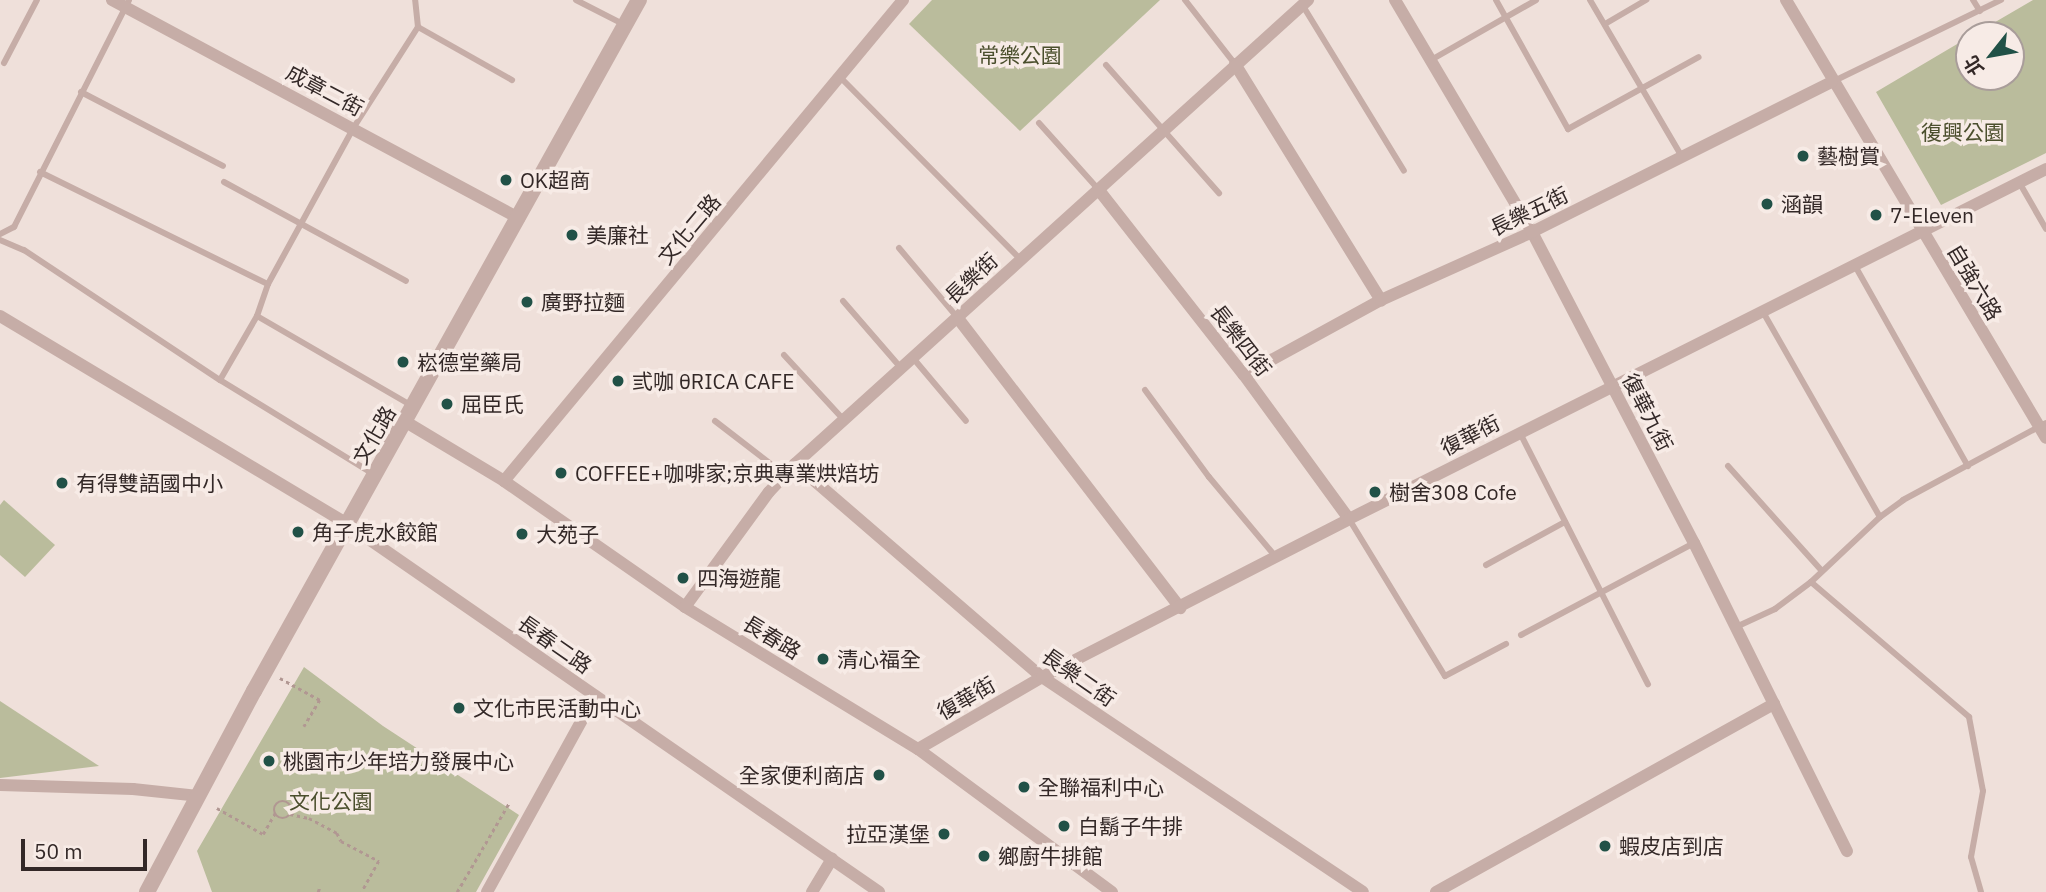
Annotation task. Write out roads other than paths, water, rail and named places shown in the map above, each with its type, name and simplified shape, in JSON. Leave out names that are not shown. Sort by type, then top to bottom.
[{"type":"street","name":"成章二街","points":[[112,0],[127,4],[519,218]]},
{"type":"street","name":"文化路","points":[[147,892],[347,524],[639,0]]},
{"type":"street","name":"文化二路","points":[[504,481],[903,0]]},
{"type":"street","name":"復華九街","points":[[1395,0],[1532,232],[1694,543],[1847,851]]},
{"type":"street","name":"自強六路","points":[[1786,0],[1832,82],[2042,424],[2046,438]]},
{"type":"street","name":"長樂街","points":[[685,607],[769,492],[795,464],[1305,3]]},
{"type":"street","points":[[1235,64],[1381,300]]},
{"type":"street","name":"長樂五街","points":[[1244,375],[1381,300],[1532,232],[1832,82]]},
{"type":"street","name":"復華街","points":[[918,749],[1042,677],[1349,519],[1612,384],[2046,169]]},
{"type":"street","name":"長樂四街","points":[[1098,189],[1244,375],[1349,519]]},
{"type":"street","name":"長春二路","points":[[0,316],[347,524],[878,892]]},
{"type":"street","points":[[957,317],[1180,608]]},
{"type":"street","name":"長春路","points":[[410,415],[685,607],[918,749],[1112,892]]},
{"type":"street","name":"長樂二街","points":[[795,464],[1042,677],[1363,892]]},
{"type":"street","points":[[487,892],[595,695]]},
{"type":"street","points":[[1436,892],[1774,704]]},
{"type":"street","points":[[0,785],[133,789],[198,796]]},
{"type":"street","points":[[812,892],[832,859]]},
{"type":"lane","points":[[4,63],[37,0]]},
{"type":"lane","points":[[220,380],[257,316],[268,284],[354,127],[418,27],[415,0]]},
{"type":"lane","points":[[576,0],[625,25]]},
{"type":"lane","points":[[1185,0],[1235,64]]},
{"type":"lane","points":[[1496,0],[1568,129],[1699,57]]},
{"type":"lane","points":[[1430,60],[1536,0]]},
{"type":"lane","points":[[1590,0],[1682,157]]},
{"type":"lane","points":[[1605,24],[1646,0]]},
{"type":"lane","points":[[1973,0],[1980,11]]},
{"type":"lane","points":[[1832,82],[2001,0]]},
{"type":"lane","points":[[1305,3],[1404,171]]},
{"type":"lane","points":[[0,234],[14,227],[127,4]]},
{"type":"lane","points":[[418,27],[512,80]]},
{"type":"lane","points":[[1106,65],[1219,193]]},
{"type":"lane","points":[[840,77],[1020,259]]},
{"type":"lane","points":[[81,92],[223,166]]},
{"type":"lane","points":[[1039,123],[1098,189]]},
{"type":"lane","points":[[40,172],[268,284]]},
{"type":"lane","points":[[224,182],[300,226],[406,281]]},
{"type":"lane","points":[[2019,182],[2046,229]]},
{"type":"lane","points":[[0,240],[24,250],[220,380],[375,475]]},
{"type":"lane","points":[[898,248],[957,317]]},
{"type":"lane","points":[[1854,264],[1968,467]]},
{"type":"lane","points":[[844,301],[901,368]]},
{"type":"lane","points":[[1761,310],[1880,517]]},
{"type":"lane","points":[[257,316],[410,415]]},
{"type":"lane","points":[[784,355],[844,420]]},
{"type":"lane","points":[[913,358],[966,421]]},
{"type":"lane","points":[[1144,390],[1209,477],[1276,557]]},
{"type":"lane","points":[[715,421],[785,475]]},
{"type":"lane","points":[[1736,627],[1775,609],[1811,582],[1880,517],[1903,500],[1968,467],[2042,424]]},
{"type":"lane","points":[[1519,432],[1648,684]]},
{"type":"lane","points":[[1728,466],[1822,571]]},
{"type":"lane","points":[[1349,519],[1445,677],[1506,644]]},
{"type":"lane","points":[[1486,565],[1565,522]]},
{"type":"lane","points":[[1521,635],[1694,543]]},
{"type":"lane","points":[[1811,582],[1969,717],[1983,791],[1971,857],[1981,892]]},
{"type":"place","name":"藝樹賞","points":[[1803,156]]},
{"type":"place","name":"OK超商","points":[[506,180]]},
{"type":"place","name":"涵韻","points":[[1767,204]]},
{"type":"place","name":"7-Eleven","points":[[1876,215]]},
{"type":"place","name":"美廉社","points":[[572,235]]},
{"type":"place","name":"廣野拉麵","points":[[527,302]]},
{"type":"place","name":"崧德堂藥局","points":[[403,362]]},
{"type":"place","name":"弎咖 θRICA CAFE","points":[[618,381]]},
{"type":"place","name":"屈臣氏","points":[[447,404]]},
{"type":"place","name":"COFFEE+咖啡家;京典專業烘焙坊","points":[[561,473]]},
{"type":"place","name":"有得雙語國中小","points":[[62,483]]},
{"type":"place","name":"樹舍308 Cofe","points":[[1375,492]]},
{"type":"place","name":"角子虎水餃館","points":[[298,532]]},
{"type":"place","name":"大苑子","points":[[522,534]]},
{"type":"place","name":"四海遊龍","points":[[683,578]]},
{"type":"place","name":"清心福全","points":[[823,659]]},
{"type":"place","name":"文化市民活動中心","points":[[459,708]]},
{"type":"place","name":"桃園市少年培力發展中心","points":[[269,761]]},
{"type":"place","name":"全家便利商店","points":[[879,775]]},
{"type":"place","name":"全聯福利中心","points":[[1024,787]]},
{"type":"place","name":"白鬍子牛排","points":[[1064,826]]},
{"type":"place","name":"拉亞漢堡","points":[[944,834]]},
{"type":"place","name":"蝦皮店到店","points":[[1605,846]]},
{"type":"place","name":"鄉廚牛排館","points":[[984,856]]},
{"type":"park label","name":"常樂公園","points":[[1020,55]]},
{"type":"park label","name":"復興公園","points":[[1963,132]]},
{"type":"park label","name":"文化公園","points":[[331,801]]}]
